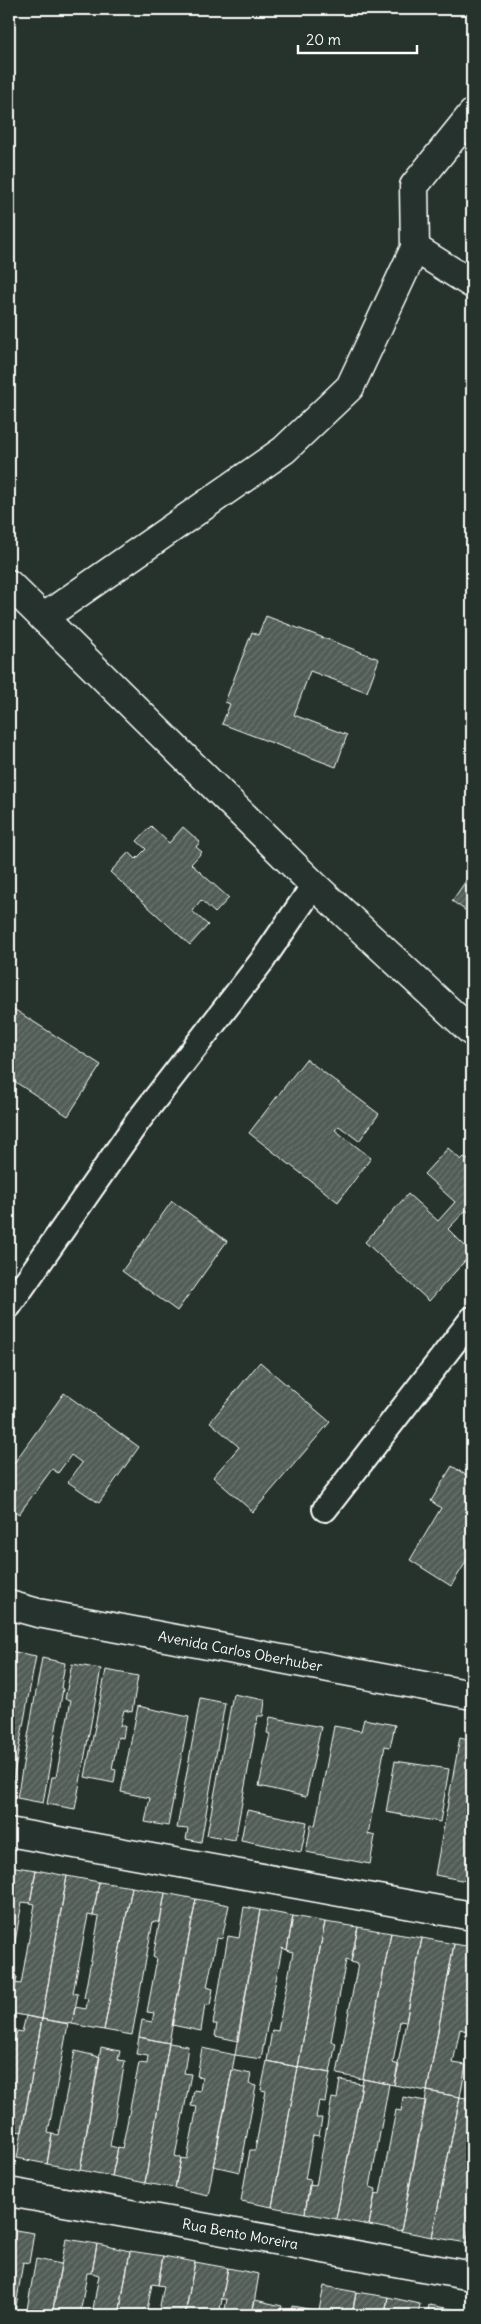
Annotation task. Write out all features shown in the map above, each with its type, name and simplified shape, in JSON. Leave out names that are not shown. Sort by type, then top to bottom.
[{"type":"street","points":[[43,618],[284,450],[350,387],[415,248],[414,186],[472,114]]},
{"type":"street","points":[[415,248],[472,284]]},
{"type":"street","points":[[9,584],[314,885],[472,1032]]},
{"type":"street","name":"Avenida Carlos Oberhuber","points":[[9,1605],[38,1613],[472,1695]]},
{"type":"street","points":[[9,1832],[472,1916]]},
{"type":"street","name":"Rua Bento Moreira","points":[[9,2192],[472,2276]]},
{"type":"lane","points":[[9,1306],[138,1121],[262,961],[314,885]]},
{"type":"lane","points":[[324,1509],[472,1319]]},
{"type":"building","points":[[266,616],[379,659],[367,692],[310,671],[294,715],[347,735],[336,767],[222,724],[230,704],[225,702],[252,632],[258,635]]},
{"type":"building","points":[[151,826],[169,843],[183,827],[200,842],[196,847],[202,852],[191,864],[229,898],[215,913],[201,900],[192,911],[208,925],[190,945],[110,872],[129,852],[136,859],[146,849],[137,841]]},
{"type":"building","points":[[472,872],[472,915],[452,901]]},
{"type":"building","points":[[9,1006],[101,1065],[68,1116],[9,1078]]},
{"type":"building","points":[[306,1059],[379,1114],[359,1141],[339,1126],[335,1130],[371,1158],[338,1202],[249,1133]]},
{"type":"building","points":[[448,1148],[461,1160],[464,1157],[472,1162],[472,1216],[466,1210],[448,1229],[472,1253],[429,1301],[365,1242],[408,1194],[438,1221],[455,1202],[424,1174]]},
{"type":"building","points":[[172,1201],[227,1241],[177,1311],[122,1271]]},
{"type":"building","points":[[260,1362],[330,1422],[253,1512],[213,1477],[239,1447],[210,1422]]},
{"type":"building","points":[[64,1393],[139,1447],[99,1503],[68,1482],[82,1463],[71,1455],[58,1473],[52,1469],[19,1514],[9,1507],[9,1470]]},
{"type":"building","points":[[452,1466],[472,1479],[472,1552],[451,1586],[410,1560],[441,1508],[431,1501]]},
{"type":"building","points":[[10,1651],[36,1656],[9,1796]]},
{"type":"building","points":[[42,1658],[65,1663],[61,1688],[63,1689],[43,1803],[17,1798]]},
{"type":"building","points":[[72,1664],[101,1669],[75,1809],[47,1804],[52,1777],[56,1777],[71,1700],[65,1699]]},
{"type":"building","points":[[106,1670],[138,1676],[132,1712],[124,1710],[120,1726],[125,1726],[123,1738],[118,1737],[112,1769],[116,1770],[114,1783],[85,1777]]},
{"type":"building","points":[[233,1694],[265,1700],[263,1716],[258,1716],[235,1840],[207,1835]]},
{"type":"building","points":[[200,1698],[225,1703],[201,1842],[186,1839],[188,1829],[177,1828]]},
{"type":"building","points":[[138,1706],[189,1717],[168,1826],[145,1822],[150,1798],[121,1792]]},
{"type":"building","points":[[270,1717],[321,1727],[306,1797],[259,1786],[270,1734],[267,1733]]},
{"type":"building","points":[[364,1719],[395,1725],[390,1747],[385,1746],[368,1834],[375,1836],[370,1864],[306,1852],[311,1825],[315,1826],[334,1726],[361,1731]]},
{"type":"building","points":[[460,1737],[472,1740],[472,1882],[435,1875]]},
{"type":"building","points":[[395,1761],[449,1769],[440,1822],[386,1812]]},
{"type":"building","points":[[247,1810],[307,1822],[301,1852],[241,1840]]},
{"type":"building","points":[[9,1866],[36,1870],[30,1903],[22,1902],[9,1976]]},
{"type":"building","points":[[36,1870],[67,1876],[42,2019],[10,2013],[15,1983],[21,1984],[35,1904],[30,1903]]},
{"type":"building","points":[[67,1876],[99,1882],[93,1916],[88,1915],[73,1993],[78,1994],[72,2024],[42,2019]]},
{"type":"building","points":[[99,1882],[132,1887],[104,2030],[72,2024],[75,2007],[86,2009],[88,1999],[84,1998],[99,1917],[93,1916]]},
{"type":"building","points":[[132,1887],[165,1893],[160,1923],[153,1921],[132,2035],[104,2030]]},
{"type":"building","points":[[165,1893],[196,1899],[169,2043],[139,2037],[142,2020],[152,2022],[154,2013],[147,2012],[157,1959],[153,1957]]},
{"type":"building","points":[[196,1899],[229,1905],[222,1939],[217,1938],[207,1987],[213,1989],[210,2005],[205,2004],[201,2031],[172,2025]]},
{"type":"building","points":[[244,1907],[260,1910],[238,2041],[215,2036],[217,2024],[213,2024],[228,1936],[239,1938]]},
{"type":"building","points":[[260,1910],[293,1916],[287,1950],[282,1948],[261,2059],[235,2055]]},
{"type":"building","points":[[293,1916],[325,1922],[298,2067],[267,2061],[272,2030],[278,2031],[293,1952],[287,1950]]},
{"type":"building","points":[[325,1922],[358,1927],[351,1962],[346,1960],[331,2041],[336,2043],[330,2073],[298,2067]]},
{"type":"building","points":[[358,1927],[391,1933],[363,2079],[337,2074],[358,1964],[351,1962]]},
{"type":"building","points":[[391,1933],[422,1938],[406,2022],[400,2021],[393,2063],[399,2065],[394,2085],[363,2079]]},
{"type":"building","points":[[422,1938],[454,1944],[427,2091],[394,2085]]},
{"type":"building","points":[[454,1944],[472,1947],[472,2001],[467,2031],[460,2029],[453,2063],[466,2065],[460,2097],[427,2091]]},
{"type":"building","points":[[9,1976],[17,1977],[10,2013],[9,2013]]},
{"type":"building","points":[[26,2016],[42,2019],[22,2132],[9,2130],[9,2049],[11,2039],[15,2040],[17,2031],[22,2032]]},
{"type":"building","points":[[42,2019],[68,2024],[48,2133],[52,2134],[47,2164],[17,2158]]},
{"type":"building","points":[[139,2037],[169,2043],[145,2183],[112,2176],[118,2148],[122,2149],[139,2063],[147,2064],[148,2056],[136,2054]]},
{"type":"building","points":[[169,2043],[188,2046],[184,2073],[191,2074],[175,2156],[181,2158],[175,2188],[145,2183]]},
{"type":"building","points":[[101,2047],[120,2051],[118,2060],[125,2061],[110,2146],[118,2148],[112,2176],[80,2170]]},
{"type":"building","points":[[202,2048],[235,2055],[208,2195],[175,2188],[181,2158],[187,2159],[197,2107],[191,2106],[194,2090],[200,2091],[202,2077],[197,2076]]},
{"type":"building","points":[[75,2051],[100,2057],[80,2170],[47,2164],[52,2134],[58,2135]]},
{"type":"building","points":[[267,2061],[298,2067],[272,2207],[241,2201],[250,2150],[255,2150],[266,2091],[261,2090]]},
{"type":"building","points":[[298,2067],[330,2073],[325,2102],[319,2101],[316,2118],[322,2118],[319,2136],[313,2135],[305,2179],[311,2180],[305,2213],[272,2207]]},
{"type":"building","points":[[232,2070],[251,2074],[249,2084],[256,2086],[240,2172],[213,2166]]},
{"type":"building","points":[[363,2079],[389,2084],[370,2187],[376,2189],[369,2225],[336,2219]]},
{"type":"building","points":[[340,2080],[362,2084],[336,2219],[305,2213],[309,2185],[316,2186],[332,2098],[337,2099]]},
{"type":"building","points":[[427,2091],[460,2097],[432,2237],[401,2231]]},
{"type":"building","points":[[403,2097],[426,2101],[401,2231],[369,2225],[375,2193],[380,2194],[396,2110],[401,2111]]},
{"type":"building","points":[[460,2097],[472,2099],[472,2212],[467,2243],[432,2237]]},
{"type":"building","points":[[472,2212],[472,2244],[467,2243]]},
{"type":"building","points":[[9,2229],[34,2233],[29,2263],[23,2262],[15,2313],[20,2315],[9,2315]]},
{"type":"building","points":[[66,2239],[97,2244],[92,2273],[87,2273],[80,2315],[52,2315]]},
{"type":"building","points":[[97,2244],[130,2251],[119,2315],[92,2315],[99,2275],[92,2273]]},
{"type":"building","points":[[130,2251],[163,2256],[158,2285],[152,2284],[146,2315],[119,2315]]},
{"type":"building","points":[[163,2256],[195,2262],[185,2315],[158,2315],[164,2286],[158,2285]]},
{"type":"building","points":[[36,2259],[61,2264],[52,2315],[26,2315]]},
{"type":"building","points":[[195,2262],[228,2268],[219,2315],[185,2315]]},
{"type":"building","points":[[228,2268],[259,2274],[252,2315],[224,2315],[227,2299],[222,2299]]},
{"type":"building","points":[[324,2286],[356,2292],[352,2315],[318,2315]]},
{"type":"building","points":[[356,2292],[388,2297],[385,2315],[352,2315]]},
{"type":"building","points":[[388,2297],[420,2304],[418,2315],[385,2315]]},
{"type":"building","points":[[255,2300],[282,2306],[280,2315],[252,2315]]},
{"type":"building","points":[[429,2305],[452,2309],[451,2315],[427,2315]]},
{"type":"building","points":[[292,2306],[319,2311],[318,2315],[291,2315]]},
{"type":"building","points":[[452,2309],[472,2313],[472,2315],[451,2315]]}]
